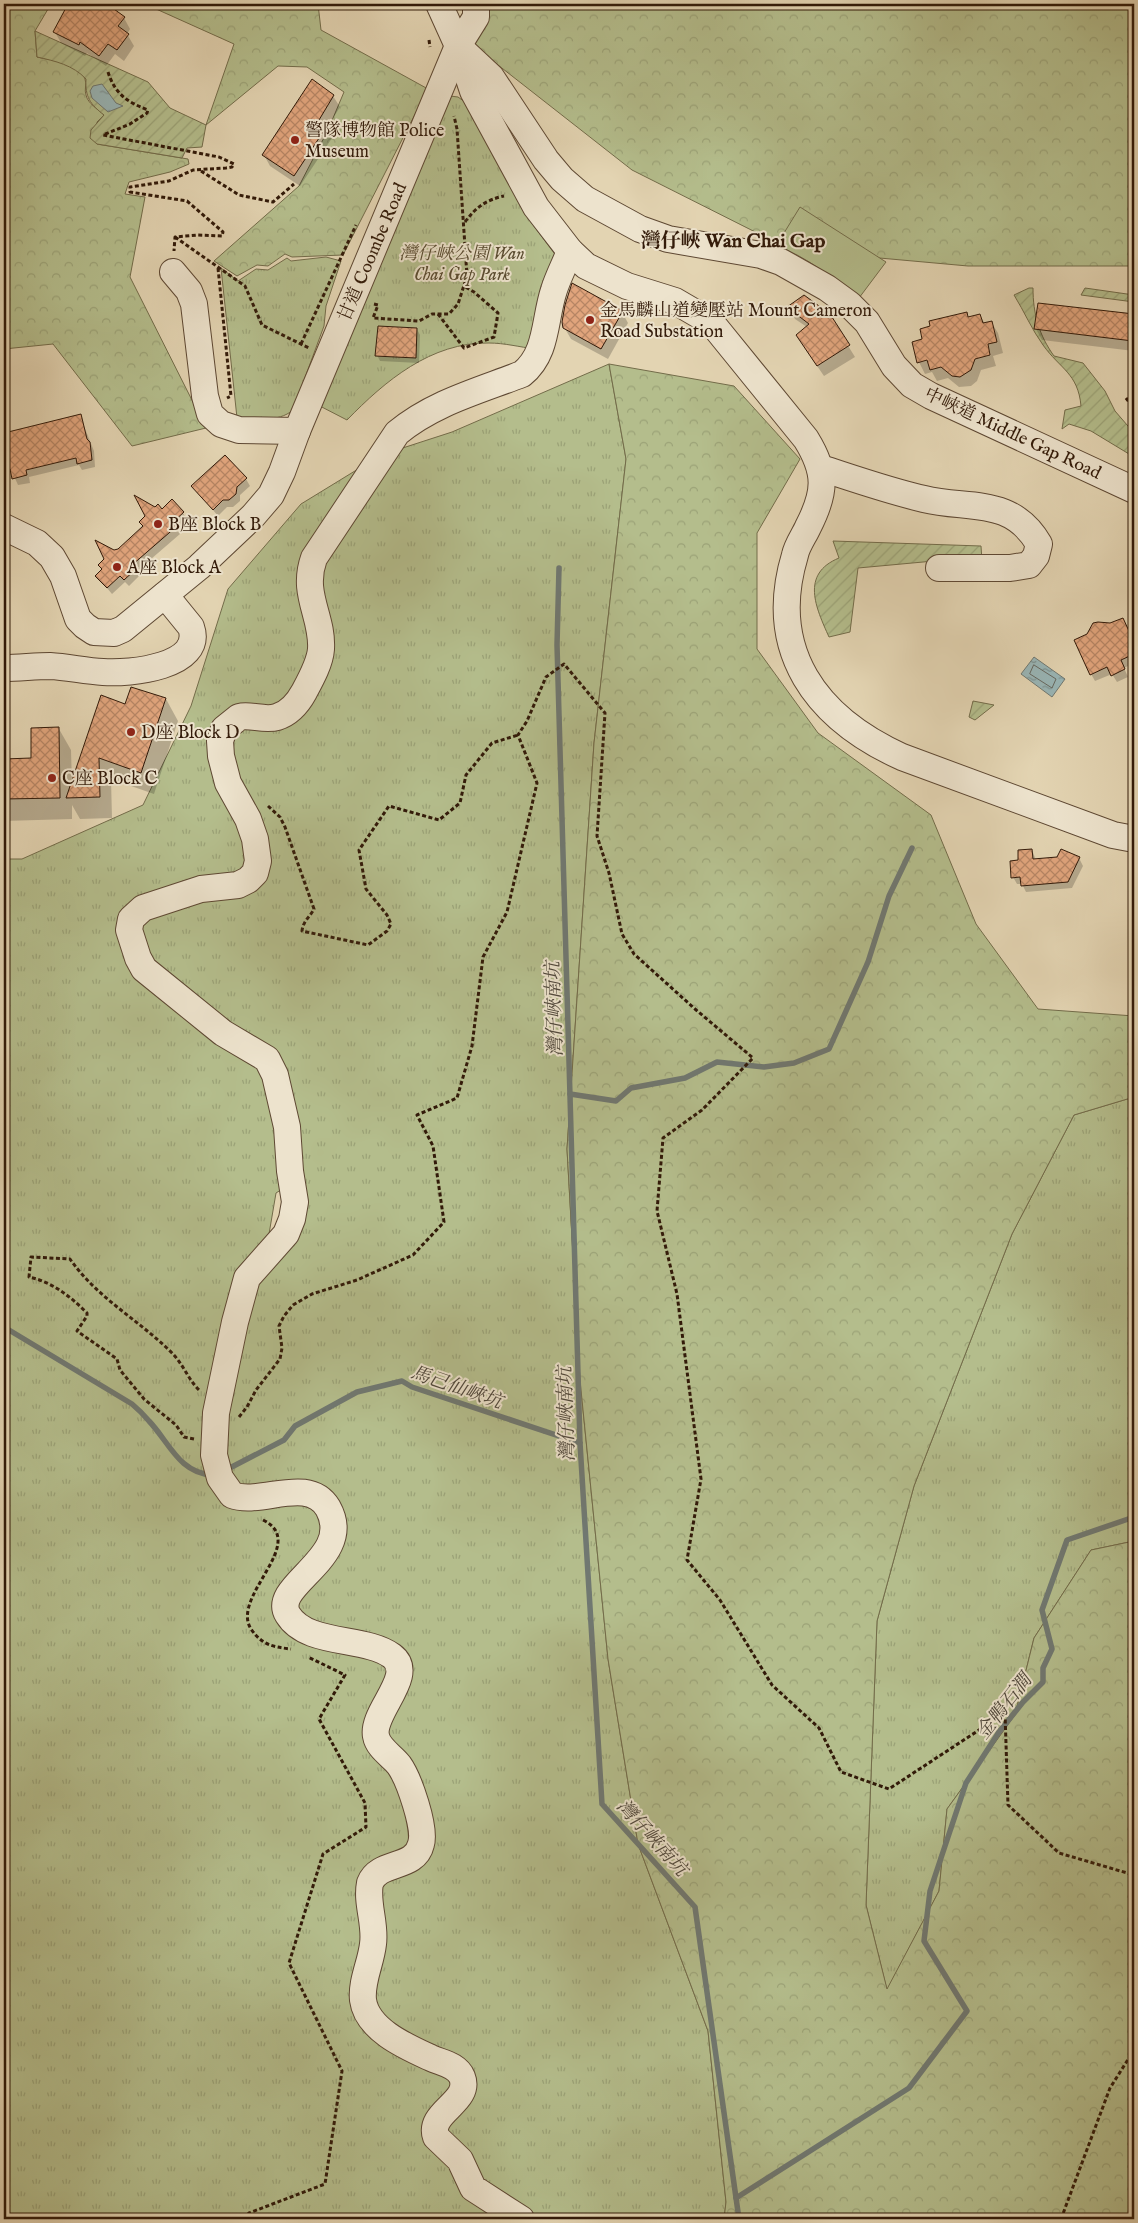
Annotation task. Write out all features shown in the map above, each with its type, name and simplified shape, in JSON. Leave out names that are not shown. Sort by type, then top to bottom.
[{"type":"street","points":[[438,4],[458,46],[473,91],[536,207],[570,251],[586,266],[627,286],[675,301],[711,322],[806,439],[821,468],[823,482],[821,497],[795,552],[788,581],[789,636],[805,679],[818,698],[854,731],[874,744],[902,757],[1113,835],[1134,838]]},
{"type":"street","name":"甘道 Coombe Road","points":[[4,528],[37,543],[52,557],[63,576],[78,619],[94,632],[109,634],[123,629],[165,595],[199,567],[253,516],[271,496],[282,472],[297,431],[458,46],[476,17],[476,4]]},
{"type":"street","name":"中峽道 Middle Gap Road","points":[[458,46],[491,77],[546,160],[562,179],[586,199],[614,217],[668,239],[761,255],[781,262],[827,288],[849,304],[867,322],[894,366],[912,385],[930,396],[1134,490]]},
{"type":"street","points":[[521,2219],[473,2188],[460,2160],[436,2137],[437,2122],[461,2091],[463,2081],[460,2074],[450,2066],[429,2057],[382,2029],[370,2017],[364,2003],[365,1981],[373,1944],[370,1883],[381,1871],[412,1859],[422,1841],[420,1825],[406,1779],[400,1766],[380,1745],[375,1734],[380,1715],[397,1682],[400,1672],[398,1664],[391,1656],[370,1647],[312,1632],[295,1623],[287,1614],[285,1605],[289,1594],[325,1555],[331,1544],[333,1524],[325,1505],[312,1495],[301,1492],[251,1498],[232,1494],[220,1478],[214,1448],[218,1403],[234,1322],[247,1278],[286,1234],[292,1220],[295,1202],[290,1171],[287,1127],[275,1075],[269,1063],[258,1054],[223,1033],[144,969],[131,941],[130,922],[136,912],[143,908],[201,889],[238,885],[248,880],[255,873],[258,861],[255,839],[248,819],[225,774],[220,741],[224,729],[235,718],[247,716],[270,719],[280,716],[293,707],[306,689],[316,666],[321,646],[309,587],[310,568],[314,558],[397,433],[436,407],[522,374],[531,367],[540,352],[554,290],[570,251]]},
{"type":"street","points":[[173,272],[188,292],[194,304],[205,396],[210,414],[221,424],[240,430],[297,431]]},
{"type":"street","points":[[821,468],[926,500],[978,504],[992,508],[1022,522],[1039,544],[1036,556],[1029,565],[1010,568],[939,568]]},
{"type":"street","points":[[4,668],[50,666],[121,672],[153,667],[184,655],[192,645],[193,633],[191,627],[165,595]]},
{"type":"path","points":[[108,72],[111,82],[122,97],[130,103],[148,110],[147,113],[130,124],[103,135],[219,157],[234,164],[232,167],[226,168],[193,170],[170,181],[130,187],[130,192],[187,201],[222,232],[222,236],[198,234],[175,237]]},
{"type":"path","points":[[368,318],[373,304],[378,305],[373,318],[419,321],[424,317],[449,314],[458,304],[467,276],[457,129],[453,113]]},
{"type":"path","points":[[193,170],[204,172],[240,195],[273,202],[294,184]]},
{"type":"path","points":[[464,222],[476,207],[491,199],[504,196],[536,207]]},
{"type":"path","points":[[301,344],[356,225]]},
{"type":"path","points":[[175,237],[245,286],[262,325],[314,350]]},
{"type":"path","points":[[173,272],[175,237]]},
{"type":"path","points":[[218,267],[231,396],[224,399]]},
{"type":"path","points":[[438,314],[464,348],[494,337],[498,313],[474,292],[464,286]]},
{"type":"path","points":[[1126,398],[1134,409]]},
{"type":"path","points":[[263,800],[280,817],[285,827],[314,909],[303,923],[302,931],[368,945],[386,931],[391,924],[387,915],[366,889],[359,850],[365,838],[389,806],[439,820],[460,803],[466,775],[492,743],[518,735],[527,721],[546,677],[564,664],[605,713],[597,836],[609,873],[622,934],[634,954],[695,1010],[753,1058],[702,1110],[663,1138],[657,1211],[677,1294],[701,1479],[687,1560],[720,1600],[772,1685],[819,1728],[841,1772],[889,1789],[1005,1713],[1008,1805],[1059,1853],[1134,1874]]},
{"type":"path","points":[[218,1403],[203,1395],[189,1380],[174,1355],[90,1284],[70,1259],[31,1257],[29,1277],[41,1280],[50,1286],[60,1289],[87,1313],[77,1331],[109,1351],[117,1359],[120,1370],[144,1399],[176,1425],[184,1437],[191,1437],[214,1448],[248,1407],[256,1390],[280,1360],[282,1348],[279,1326],[293,1305],[312,1294],[357,1280],[413,1255],[444,1222],[433,1146],[416,1116],[456,1098],[472,1046],[483,957],[507,912],[536,783],[518,735]]},
{"type":"path","points":[[243,2219],[249,2213],[325,2184],[342,2071],[289,1963],[323,1854],[366,1827],[365,1803],[319,1720],[345,1675],[292,1649],[270,1646],[258,1639],[248,1624],[247,1613],[250,1600],[276,1554],[277,1538],[274,1529],[264,1520],[256,1519]]},
{"type":"path","points":[[1060,2219],[1110,2088],[1134,2050]]},
{"type":"green space","points":[[4,4],[51,4],[35,31],[37,57],[71,66],[82,74],[86,81],[85,91],[87,98],[104,115],[97,122],[97,144],[188,159],[189,164],[170,172],[129,182],[125,194],[145,197],[130,277],[206,428],[132,446],[53,344],[4,349]]},
{"type":"green space","points":[[145,4],[318,4],[321,30],[428,89],[343,255],[292,257],[285,254],[268,266],[257,265],[237,276],[214,261],[299,186],[328,130],[344,92],[307,67],[278,66],[206,125],[234,44]]},
{"type":"green space","points":[[479,4],[1134,4],[1134,266],[968,266],[791,250],[632,170],[475,47]]},
{"type":"green space","points":[[35,31],[148,82],[170,108],[206,125],[202,147],[187,148],[182,158],[97,144],[90,138],[91,130],[104,115],[89,100],[86,91],[86,79],[70,67],[37,57]]},
{"type":"green space","name":"灣仔峽公園 Wan Chai Gap Park","points":[[450,96],[458,97],[465,102],[525,214],[557,257],[535,349],[489,343],[468,344],[448,349],[429,357],[393,378],[347,420],[316,404]]},
{"type":"green space","points":[[800,207],[886,262],[859,298],[809,262],[776,246]]},
{"type":"green space","points":[[326,257],[341,261],[326,306],[324,326],[293,410],[280,417],[273,418],[237,418],[221,268],[238,281],[256,269],[268,270],[287,258],[291,261]]},
{"type":"green space","points":[[1033,288],[1034,307],[1044,340],[1054,356],[1083,363],[1105,391],[1115,411],[1134,433],[1134,457],[1091,431],[1069,424],[1062,429],[1065,410],[1081,406],[1079,395],[1076,386],[1067,372],[1039,339],[1014,295]]},
{"type":"green space","points":[[1085,288],[1134,295],[1134,302],[1081,295]]},
{"type":"green space","points":[[609,364],[626,459],[594,743],[567,1149],[580,1380],[608,1659],[638,1844],[708,2031],[726,2202],[724,2219],[4,2219],[4,859],[22,859],[143,805],[191,706],[228,589],[301,504],[381,455],[452,432]],"holes":[[[287,1186],[281,1246],[269,1234],[276,1193]]]},
{"type":"green space","points":[[609,364],[734,386],[800,459],[757,533],[757,649],[818,733],[931,815],[976,924],[1038,1009],[1134,1016],[1134,1097],[1074,1115],[1012,1234],[914,1486],[877,1621],[866,1905],[887,1989],[939,1891],[947,1809],[1015,1715],[1034,1638],[1091,1550],[1134,1541],[1134,2219],[724,2219],[726,2202],[708,2031],[638,1844],[608,1659],[580,1380],[567,1149],[594,743],[626,459]]},
{"type":"green space","points":[[833,541],[981,546],[982,561],[934,561],[858,568],[850,632],[829,637],[814,593],[815,582],[819,573],[827,565],[839,558]]},
{"type":"green space","points":[[973,701],[994,705],[975,720],[969,717]]},
{"type":"green space","points":[[1134,1097],[1134,1541],[1091,1550],[1034,1638],[1015,1715],[947,1809],[939,1891],[887,1990],[866,1905],[877,1621],[914,1486],[1012,1234],[1074,1115]]},
{"type":"water","points":[[102,84],[116,103],[123,106],[108,112],[92,98],[90,91],[93,86]]},
{"type":"water","points":[[1034,657],[1065,679],[1052,697],[1021,674]]},
{"type":"building","points":[[68,4],[107,4],[125,17],[118,26],[129,34],[117,50],[108,44],[99,56],[80,42],[79,45],[53,32]]},
{"type":"building","name":"警隊博物館 Police Museum","points":[[312,79],[334,95],[319,120],[327,126],[294,176],[262,155]]},
{"type":"building","name":"金馬麟山道變壓站 Mount Cameron Road Substation","points":[[572,283],[623,311],[601,349],[563,328],[562,322],[565,305]]},
{"type":"building","points":[[804,295],[830,314],[850,345],[817,366],[796,335],[809,324],[787,307]]},
{"type":"building","points":[[1038,303],[1134,314],[1133,341],[1034,329]]},
{"type":"building","points":[[967,312],[968,317],[980,314],[983,323],[992,321],[997,342],[988,344],[990,355],[975,359],[971,370],[960,377],[952,376],[941,367],[930,370],[927,360],[917,363],[912,342],[922,339],[920,329],[930,326],[929,321]]},
{"type":"building","points":[[378,326],[417,328],[416,358],[375,356]]},
{"type":"building","points":[[81,414],[87,439],[90,442],[92,460],[77,464],[76,458],[26,470],[27,475],[12,479],[10,469],[5,465],[8,458],[4,433]]},
{"type":"building","points":[[225,455],[247,478],[237,487],[236,494],[229,500],[223,500],[213,510],[191,486]]},
{"type":"building","points":[[134,495],[155,507],[158,504],[162,509],[172,499],[184,512],[173,522],[177,526],[132,565],[136,569],[124,580],[120,576],[107,588],[95,576],[102,569],[98,565],[104,559],[95,540],[114,550],[118,549],[143,526],[139,522],[145,516]]},
{"type":"building","points":[[1123,618],[1134,642],[1134,654],[1121,660],[1125,669],[1111,676],[1107,667],[1090,675],[1074,640],[1087,634],[1093,623],[1110,623]]},
{"type":"building","name":"D座 Block D","points":[[131,687],[166,698],[141,773],[99,758],[100,797],[66,798],[101,695],[125,704]]},
{"type":"building","name":"C座 Block C","points":[[59,727],[60,798],[4,799],[4,759],[31,758],[31,728]]},
{"type":"building","points":[[1032,849],[1033,859],[1057,857],[1061,849],[1080,857],[1068,882],[1021,886],[1020,877],[1011,878],[1010,861],[1018,860],[1018,850]]},
{"type":"waterway","name":"灣仔峽南坑","points":[[559,568],[557,645],[580,1443],[602,1804],[695,1907],[739,2219]]},
{"type":"waterway","points":[[570,1094],[616,1101],[631,1088],[685,1078],[717,1062],[764,1067],[794,1063],[829,1049],[868,962],[889,896],[912,848]]},
{"type":"waterway","name":"馬己仙峽坑","points":[[4,1327],[132,1404],[156,1429],[183,1463],[191,1469],[212,1475]]},
{"type":"waterway","name":"馬己仙峽坑","points":[[224,1471],[284,1440],[295,1426],[357,1392],[402,1381],[412,1387],[580,1443]]},
{"type":"waterway","name":"金鴨石澗","points":[[736,2198],[909,2088],[967,2011],[924,1941],[930,1891],[966,1783],[999,1732],[1023,1702],[1043,1682],[1043,1668],[1052,1649],[1042,1610],[1067,1540],[1134,1517]]},
{"type":"place","name":"警隊博物館 Police Museum","points":[[295,140]]},
{"type":"place","name":"金馬麟山道變壓站 Mount Cameron Road Substation","points":[[590,320]]},
{"type":"place","name":"B座 Block B","points":[[158,524]]},
{"type":"place","name":"A座 Block A","points":[[117,567]]},
{"type":"place","name":"D座 Block D","points":[[131,732]]},
{"type":"place","name":"C座 Block C","points":[[52,778]]},
{"type":"district","name":"灣仔峽 Wan Chai Gap","points":[[733,240]]}]
